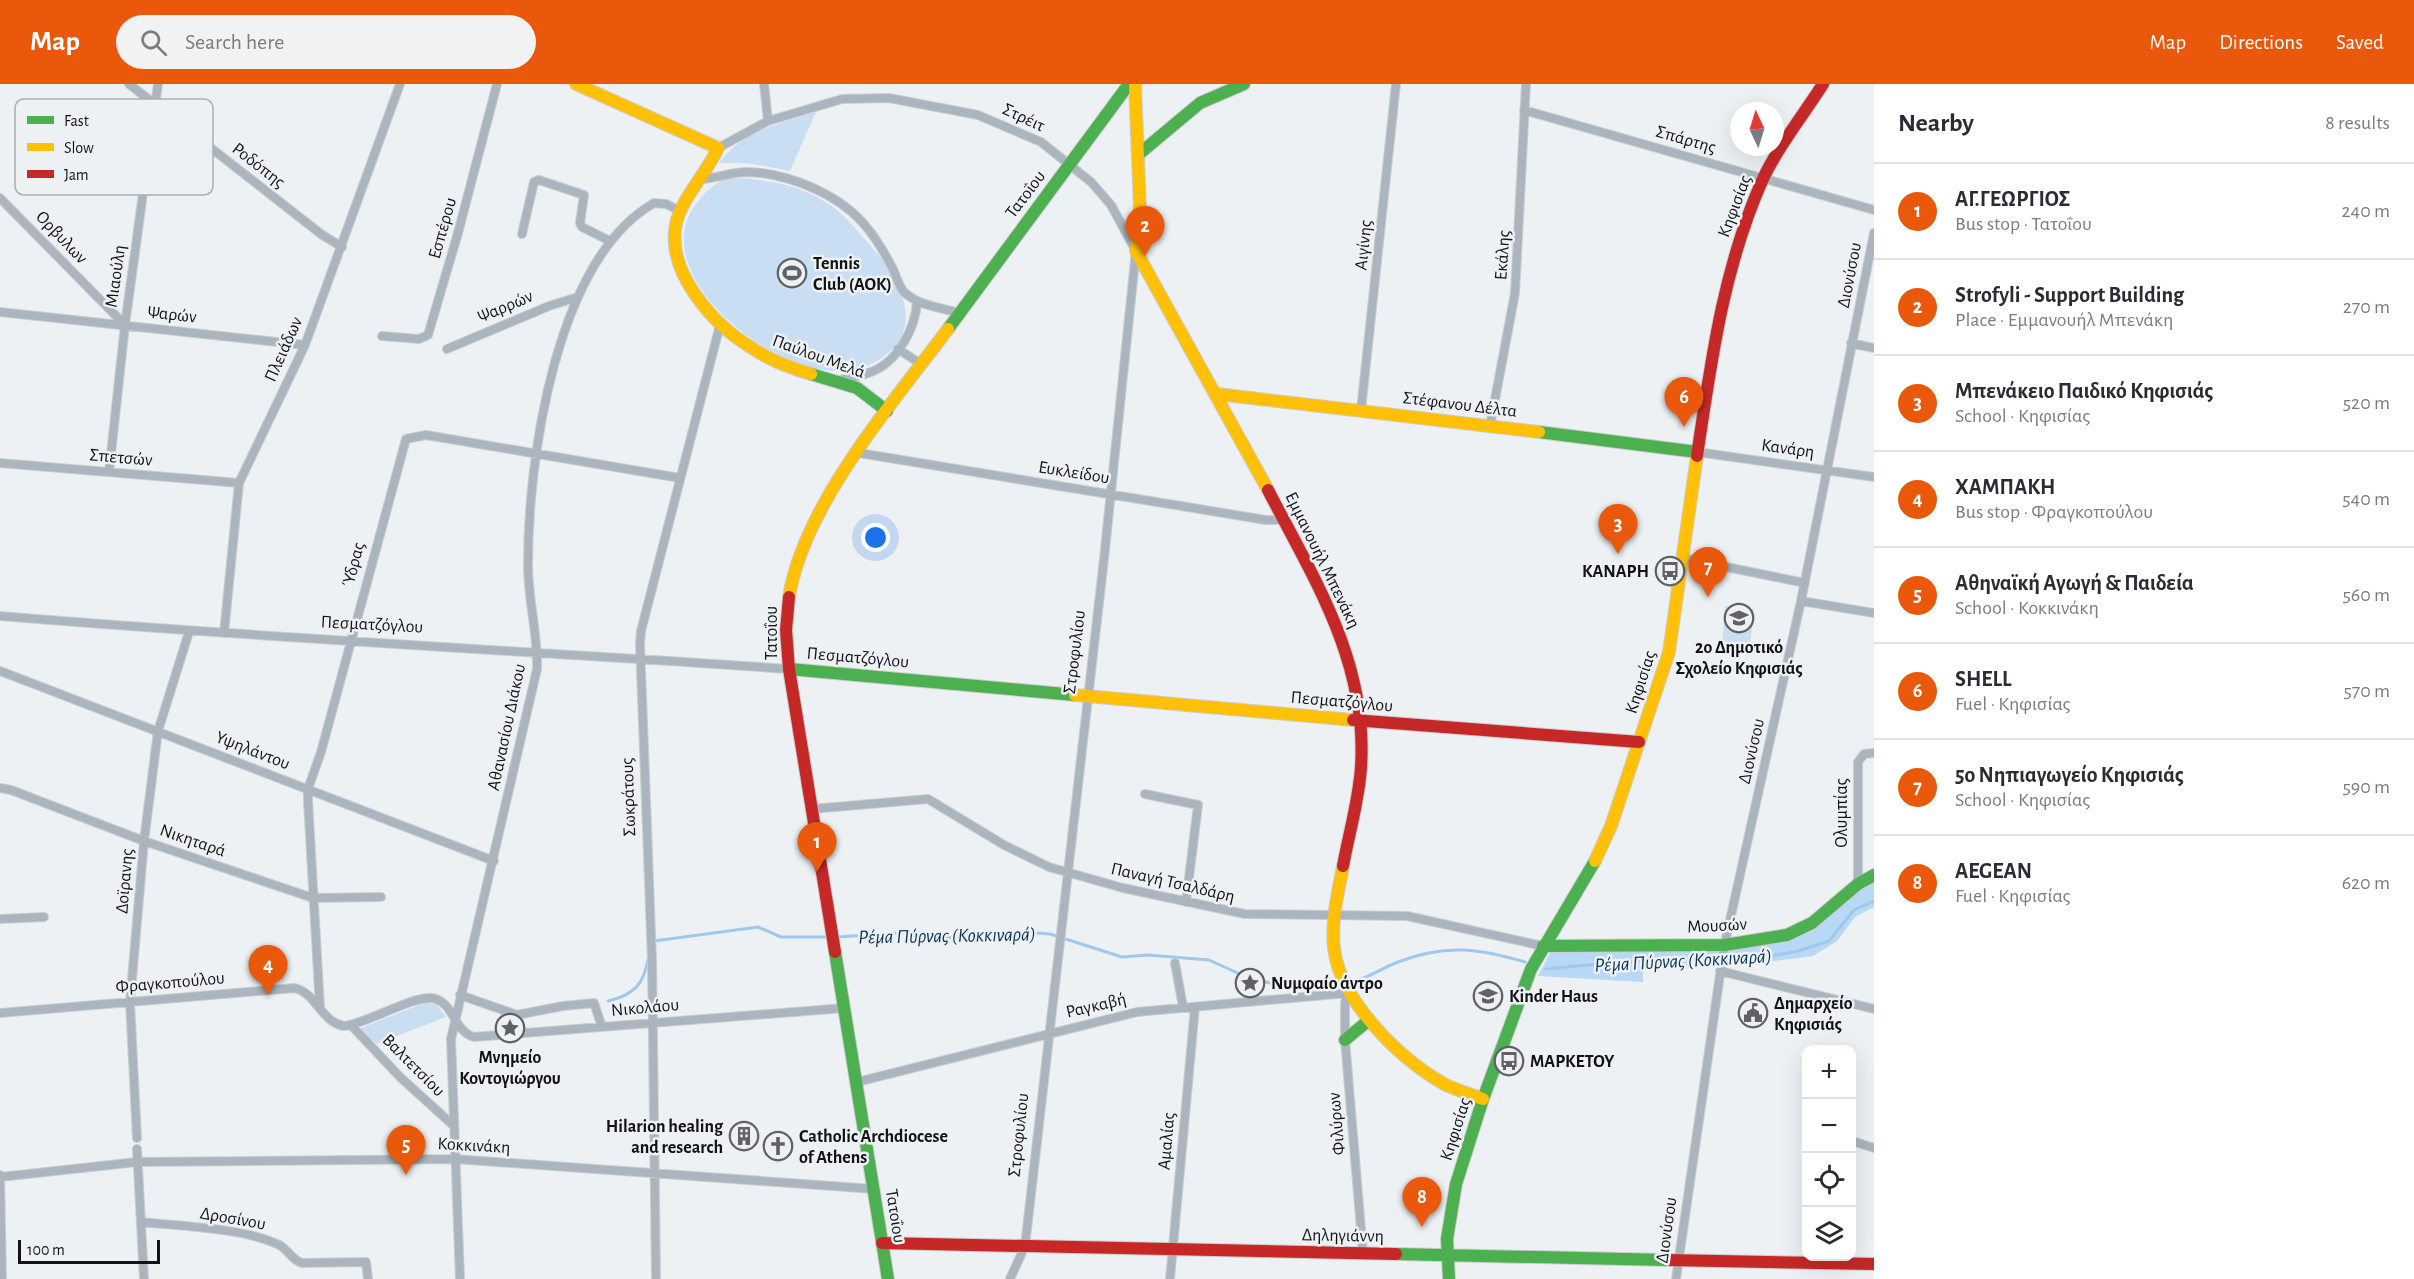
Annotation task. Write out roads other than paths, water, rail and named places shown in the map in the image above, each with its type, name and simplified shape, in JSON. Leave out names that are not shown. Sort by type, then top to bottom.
[{"type":"main road","points":[[576,84],[718,148]]},
{"type":"main road","name":"Τατοΐου","points":[[888,1279],[833,928],[789,669],[785,638],[787,605],[797,567],[815,525],[859,453],[921,364],[1128,84]]},
{"type":"main road","name":"Στροφυλίου","points":[[1135,84],[1140,209],[1136,251]]},
{"type":"main road","points":[[1139,154],[1194,105],[1226,89],[1244,84]]},
{"type":"main road","name":"Κηφισίας","points":[[1449,1279],[1447,1255],[1456,1184],[1483,1099],[1531,969],[1598,856],[1669,652],[1697,452],[1723,295],[1742,231],[1763,179],[1823,84]]},
{"type":"main road","name":"Παύλου Μελά","points":[[718,148],[702,179],[680,211],[674,240],[683,271],[702,304],[720,325],[753,351],[801,370],[857,386],[887,411]]},
{"type":"main road","name":"Εμμανουήλ Μπενάκη","points":[[1136,251],[1217,394],[1284,520],[1342,635],[1357,686],[1361,720],[1361,774],[1334,914],[1334,948],[1341,977],[1348,993],[1370,1020],[1431,1075],[1483,1099]]},
{"type":"main road","name":"Στέφανου Δέλτα","points":[[1217,394],[1697,452]]},
{"type":"main road","name":"Πεσματζόγλου","points":[[789,669],[1361,720],[1639,742]]},
{"type":"main road","name":"Μουσών","points":[[1540,951],[1725,946],[1787,935],[1801,930],[1858,884],[1874,875]]},
{"type":"main road","points":[[1345,1040],[1370,1020]]},
{"type":"main road","name":"Δηληγιάννη","points":[[882,1243],[1874,1264]]},
{"type":"street","name":"Ροδόπης","points":[[129,84],[147,99]]},
{"type":"street","name":"Μιαούλη","points":[[156,99],[158,84]]},
{"type":"street","name":"Πλειάδων","points":[[224,633],[239,483],[305,345],[400,84]]},
{"type":"street","name":"Εσπέρου","points":[[382,336],[418,339],[428,335],[498,84]]},
{"type":"street","points":[[764,84],[768,121]]},
{"type":"street","name":"Αιγίνης","points":[[1361,410],[1396,84]]},
{"type":"street","name":"Εκάλης","points":[[1490,426],[1515,293],[1526,84]]},
{"type":"street","name":"Στρέιτ","points":[[718,148],[768,121],[842,99],[865,96],[936,105],[995,121],[1041,142],[1070,164]]},
{"type":"street","name":"Σπάρτης","points":[[1524,110],[1874,210]]},
{"type":"street","name":"Ροδόπης","points":[[213,151],[321,234],[342,247]]},
{"type":"street","name":"Εμμανουήλ Μπενάκη","points":[[1070,164],[1103,194],[1136,251]]},
{"type":"street","points":[[702,179],[745,172],[765,174],[802,184],[835,200],[867,227],[903,290],[917,301],[959,313]]},
{"type":"street","points":[[522,234],[534,182],[539,180],[584,195],[580,224],[610,241]]},
{"type":"street","name":"Μιαούλη","points":[[109,472],[125,326],[143,195]]},
{"type":"street","name":"Ορβυλων","points":[[0,198],[125,326]]},
{"type":"street","name":"Αθανασίου Διάκου","points":[[460,1279],[451,1039],[532,694],[537,651],[528,566],[536,453],[544,405],[578,297],[610,241],[654,202],[666,204],[680,211]]},
{"type":"street","name":"Διονύσου","points":[[1676,1279],[1720,967],[1805,583],[1874,232]]},
{"type":"street","name":"Στροφυλίου","points":[[1010,1279],[1025,1246],[1136,251]]},
{"type":"street","name":"Ψαρρών","points":[[447,349],[549,306],[578,297]]},
{"type":"street","points":[[840,380],[873,372],[890,360],[913,326],[917,301]]},
{"type":"street","name":"Ψαρών","points":[[0,312],[305,345]]},
{"type":"street","name":"Σωκράτους","points":[[656,1279],[652,960],[640,659],[641,631],[720,325]]},
{"type":"street","points":[[1851,344],[1874,348]]},
{"type":"street","points":[[898,349],[921,364]]},
{"type":"street","name":"Ύδρας","points":[[320,1008],[308,789],[406,439],[426,435],[680,478]]},
{"type":"street","name":"Κανάρη","points":[[1697,452],[1874,477]]},
{"type":"street","name":"Ευκλείδου","points":[[859,453],[1266,520],[1284,520]]},
{"type":"street","name":"Σπετσών","points":[[0,463],[239,483]]},
{"type":"street","points":[[1682,558],[1805,583]]},
{"type":"street","points":[[1801,601],[1874,613]]},
{"type":"street","name":"Πεσματζόγλου","points":[[0,616],[189,632],[537,651],[789,669]]},
{"type":"street","name":"Δοϊρανης","points":[[137,1138],[130,1002],[144,841],[158,731],[189,632]]},
{"type":"street","name":"Υψηλάντου","points":[[0,671],[494,861]]},
{"type":"street","name":"Ολυμπίας","points":[[1858,884],[1858,762],[1864,754],[1874,753]]},
{"type":"street","name":"Νικηταρά","points":[[0,788],[11,790],[144,841],[313,898],[381,897]]},
{"type":"street","points":[[1145,794],[1198,805],[1186,902]]},
{"type":"street","name":"Παναγή Τσαλδάρη","points":[[812,809],[928,799],[1004,845],[1068,874],[1245,914],[1407,916],[1540,951]]},
{"type":"street","points":[[0,918],[44,917]]},
{"type":"street","points":[[1175,963],[1183,1007]]},
{"type":"street","points":[[1720,967],[1874,1009]]},
{"type":"street","name":"Φραγκοπούλου","points":[[0,1013],[295,988],[309,995],[337,1025],[351,1025]]},
{"type":"street","name":"Ραγκαβή","points":[[857,1082],[1137,1012],[1348,993]]},
{"type":"street","name":"Φιλύρων","points":[[1348,993],[1345,1003],[1345,1040],[1363,1253]]},
{"type":"street","points":[[460,995],[517,1015],[563,1006],[594,1003],[602,1027]]},
{"type":"street","points":[[351,1025],[429,997],[443,1003],[454,1021]]},
{"type":"street","name":"Αμαλίας","points":[[1170,1279],[1195,1007]]},
{"type":"street","name":"Νικολάου","points":[[454,1021],[461,1031],[474,1037],[845,1008]]},
{"type":"street","name":"Βαλτετσίου","points":[[351,1025],[400,1077],[454,1126]]},
{"type":"street","points":[[1856,1143],[1874,1148]]},
{"type":"street","points":[[137,1149],[144,1279]]},
{"type":"street","name":"Κοκκινάκη","points":[[0,1176],[137,1162],[455,1159],[874,1189]]},
{"type":"street","points":[[0,1176],[2,1279]]},
{"type":"street","name":"Δροσίνου","points":[[141,1222],[264,1240],[277,1244],[293,1259],[302,1263],[366,1262],[368,1279]]},
{"type":"waterway","name":"Ρέμα Πύρνας (Κοκκιναρά)","points":[[1546,969],[1620,962],[1767,957],[1798,951],[1829,941],[1854,910],[1874,901]]},
{"type":"waterway","name":"Ρέμα Πύρνας (Κοκκιναρά)","points":[[654,941],[758,927],[781,937],[830,937]]},
{"type":"waterway","name":"Ρέμα Πύρνας (Κοκκιναρά)","points":[[837,937],[913,932],[959,939],[1023,932],[1050,934],[1122,957],[1148,955],[1209,960],[1242,975],[1280,986],[1339,982]]},
{"type":"waterway","name":"Ρέμα Πύρνας (Κοκκιναρά)","points":[[1346,982],[1354,981],[1415,956],[1446,950],[1476,951],[1525,962]]},
{"type":"waterway","name":"Ρέμα Πύρνας (Κοκκιναρά)","points":[[608,1001],[625,995],[636,987],[644,975],[648,959]]},
{"type":"place","name":"Strofyli - Support Building","points":[[1145,256]]},
{"type":"place","name":"Tennis Club (AOK)","points":[[792,273]]},
{"type":"place","name":"SHELL","points":[[1684,427]]},
{"type":"place","name":"Μπενάκειο Παιδικό Κηφισιάς","points":[[1618,554]]},
{"type":"place","name":"ΚΑΝΑΡΗ","points":[[1670,571]]},
{"type":"place","name":"5ο Νηπιαγωγείο Κηφισιάς","points":[[1708,597]]},
{"type":"place","name":"2ο Δημοτικό Σχολείο Κηφισιάς","points":[[1739,618]]},
{"type":"place","name":"ΑΓ.ΓΕΩΡΓΙΟΣ","points":[[817,872]]},
{"type":"place","name":"Νυμφαίο άντρο","points":[[1250,983]]},
{"type":"place","name":"ΧΑΜΠΑΚΗ","points":[[268,995]]},
{"type":"place","name":"Kinder Haus","points":[[1488,996]]},
{"type":"place","name":"Δημαρχείο Κηφισιάς","points":[[1753,1013]]},
{"type":"place","name":"Μνημείο Κοντογιώργου","points":[[510,1028]]},
{"type":"place","name":"ΜΑΡΚΕΤΟΥ","points":[[1509,1061]]},
{"type":"place","name":"Hilarion healing and research","points":[[744,1136]]},
{"type":"place","name":"Catholic Archdiocese of Athens","points":[[778,1146]]},
{"type":"place","name":"Αθηναϊκή Αγωγή & Παιδεία","points":[[406,1175]]},
{"type":"place","name":"AEGEAN","points":[[1422,1227]]}]
